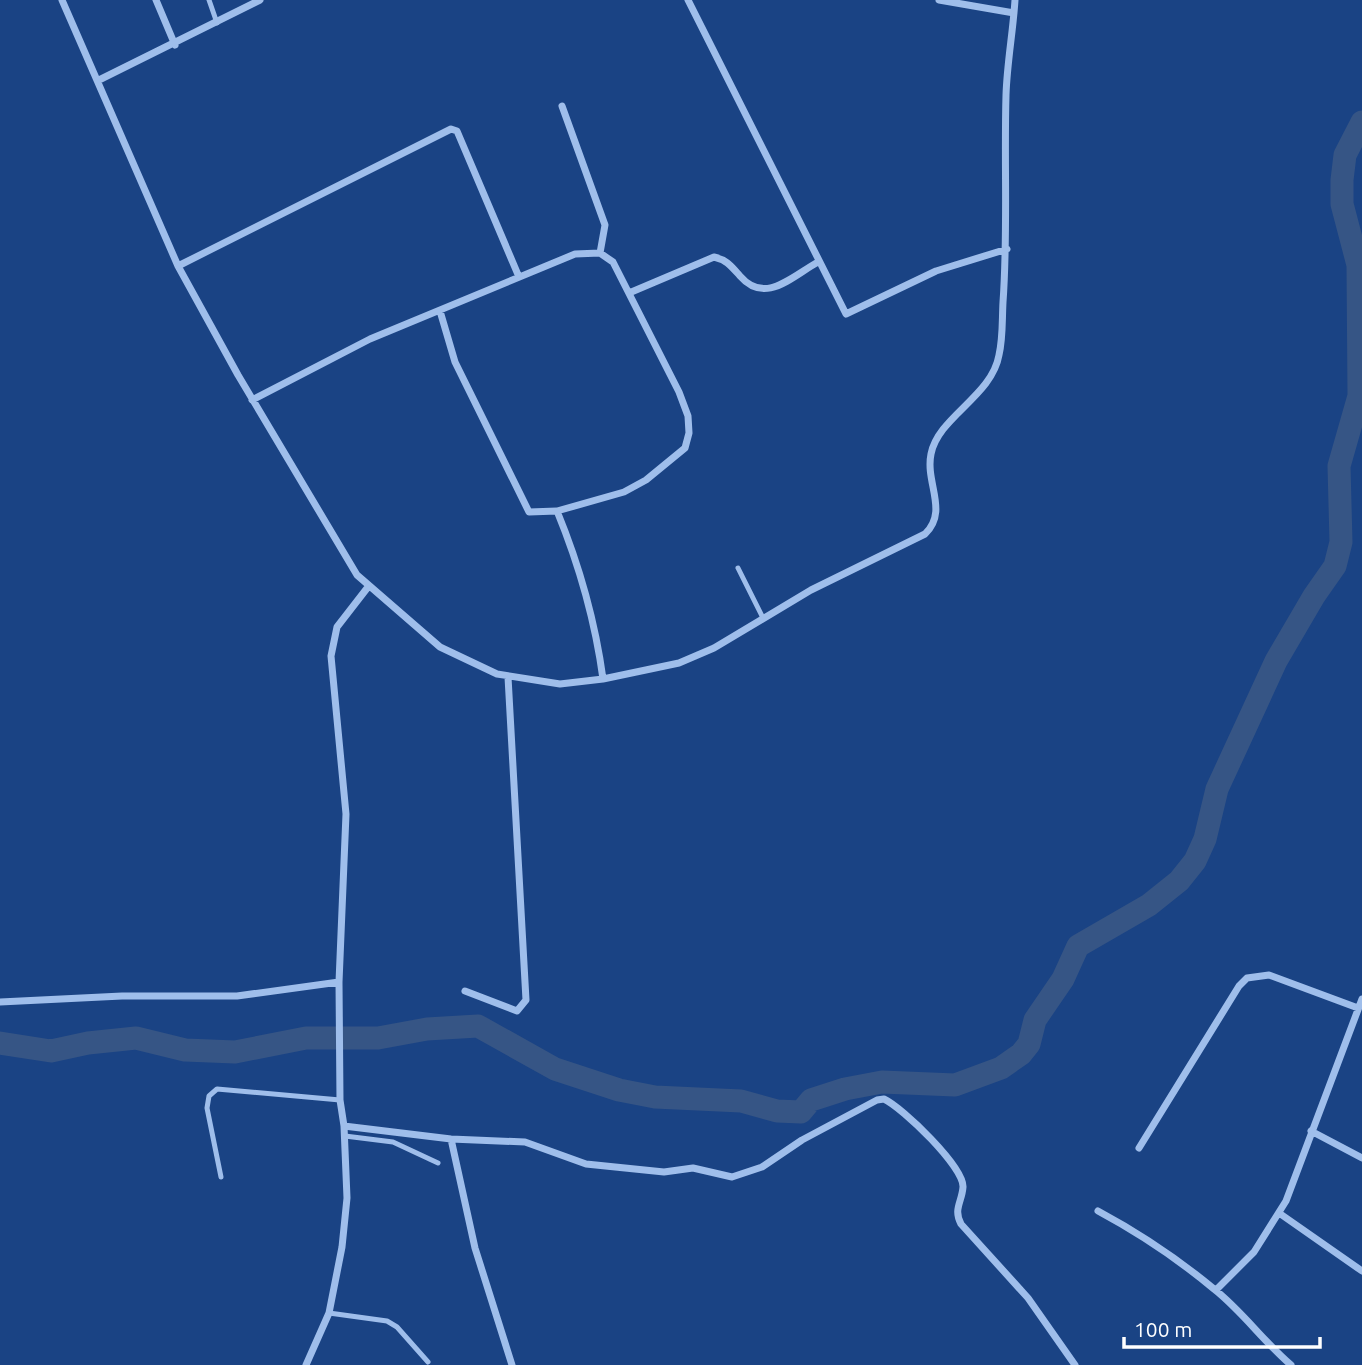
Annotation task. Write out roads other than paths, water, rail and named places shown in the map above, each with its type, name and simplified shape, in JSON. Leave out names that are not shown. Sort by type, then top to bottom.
[{"type":"street","points":[[62,0],[178,266],[252,400],[357,575],[440,647],[508,677],[560,684],[603,680],[688,659],[714,648],[811,590],[925,534],[934,525],[937,510],[930,456],[935,440],[979,392],[997,363],[1007,249],[1006,94],[1014,0]]},
{"type":"street","points":[[156,0],[175,45]]},
{"type":"street","points":[[99,80],[175,45],[250,2],[260,0]]},
{"type":"street","points":[[688,0],[846,314],[936,271],[1007,249]]},
{"type":"street","points":[[939,0],[1014,13]]},
{"type":"street","points":[[562,106],[605,225],[600,253]]},
{"type":"street","points":[[178,266],[451,128],[457,131],[519,277]]},
{"type":"street","points":[[252,400],[369,339],[575,254],[600,253],[613,262],[688,416],[689,433],[685,448],[646,480],[624,492],[557,512],[528,512],[455,362],[440,311]]},
{"type":"street","points":[[629,293],[714,257],[726,260],[750,288],[759,291],[769,289],[818,262]]},
{"type":"street","points":[[557,512],[585,588],[596,627],[603,680]]},
{"type":"street","points":[[306,1365],[329,1313],[346,1220],[338,982],[346,814],[331,656],[337,627],[368,587]]},
{"type":"street","points":[[465,992],[517,1011],[526,1000],[508,677]]},
{"type":"street","points":[[1139,1148],[1239,986],[1247,978],[1269,975],[1358,1008]]},
{"type":"street","points":[[0,1002],[122,996],[237,996],[338,982]]},
{"type":"street","points":[[1216,1290],[1254,1252],[1279,1213],[1362,999]]},
{"type":"street","points":[[344,1126],[451,1139],[532,1143],[586,1164],[654,1172],[693,1168],[732,1177],[762,1167],[802,1140],[877,1100],[884,1099],[919,1125],[956,1172],[963,1187],[956,1213],[961,1224],[1028,1298],[1075,1365]]},
{"type":"street","points":[[1311,1131],[1362,1158]]},
{"type":"street","points":[[451,1139],[475,1248],[512,1365]]},
{"type":"street","points":[[1098,1211],[1148,1237],[1170,1258],[1216,1290],[1268,1345],[1292,1365]]},
{"type":"street","points":[[1279,1213],[1362,1271]]},
{"type":"lane","points":[[209,0],[217,23]]},
{"type":"lane","points":[[738,568],[763,618]]},
{"type":"lane","points":[[220,1177],[207,1108],[209,1096],[217,1089],[340,1101]]},
{"type":"lane","points":[[345,1136],[398,1143],[438,1163]]},
{"type":"lane","points":[[329,1313],[387,1321],[397,1327],[428,1362]]},
{"type":"waterway","points":[[0,1043],[51,1051],[88,1043],[136,1038],[185,1050],[235,1052],[306,1038],[378,1038],[427,1029],[478,1026],[555,1069],[619,1090],[655,1097],[741,1101],[777,1111],[801,1112],[811,1100],[845,1089],[882,1082],[955,1085],[1001,1068],[1021,1054],[1029,1044],[1035,1020],[1063,979],[1078,946],[1149,905],[1179,881],[1195,861],[1205,839],[1217,789],[1276,661],[1335,566],[1341,542],[1339,466],[1359,396],[1358,265],[1342,204],[1342,180],[1345,155],[1362,122]]}]
